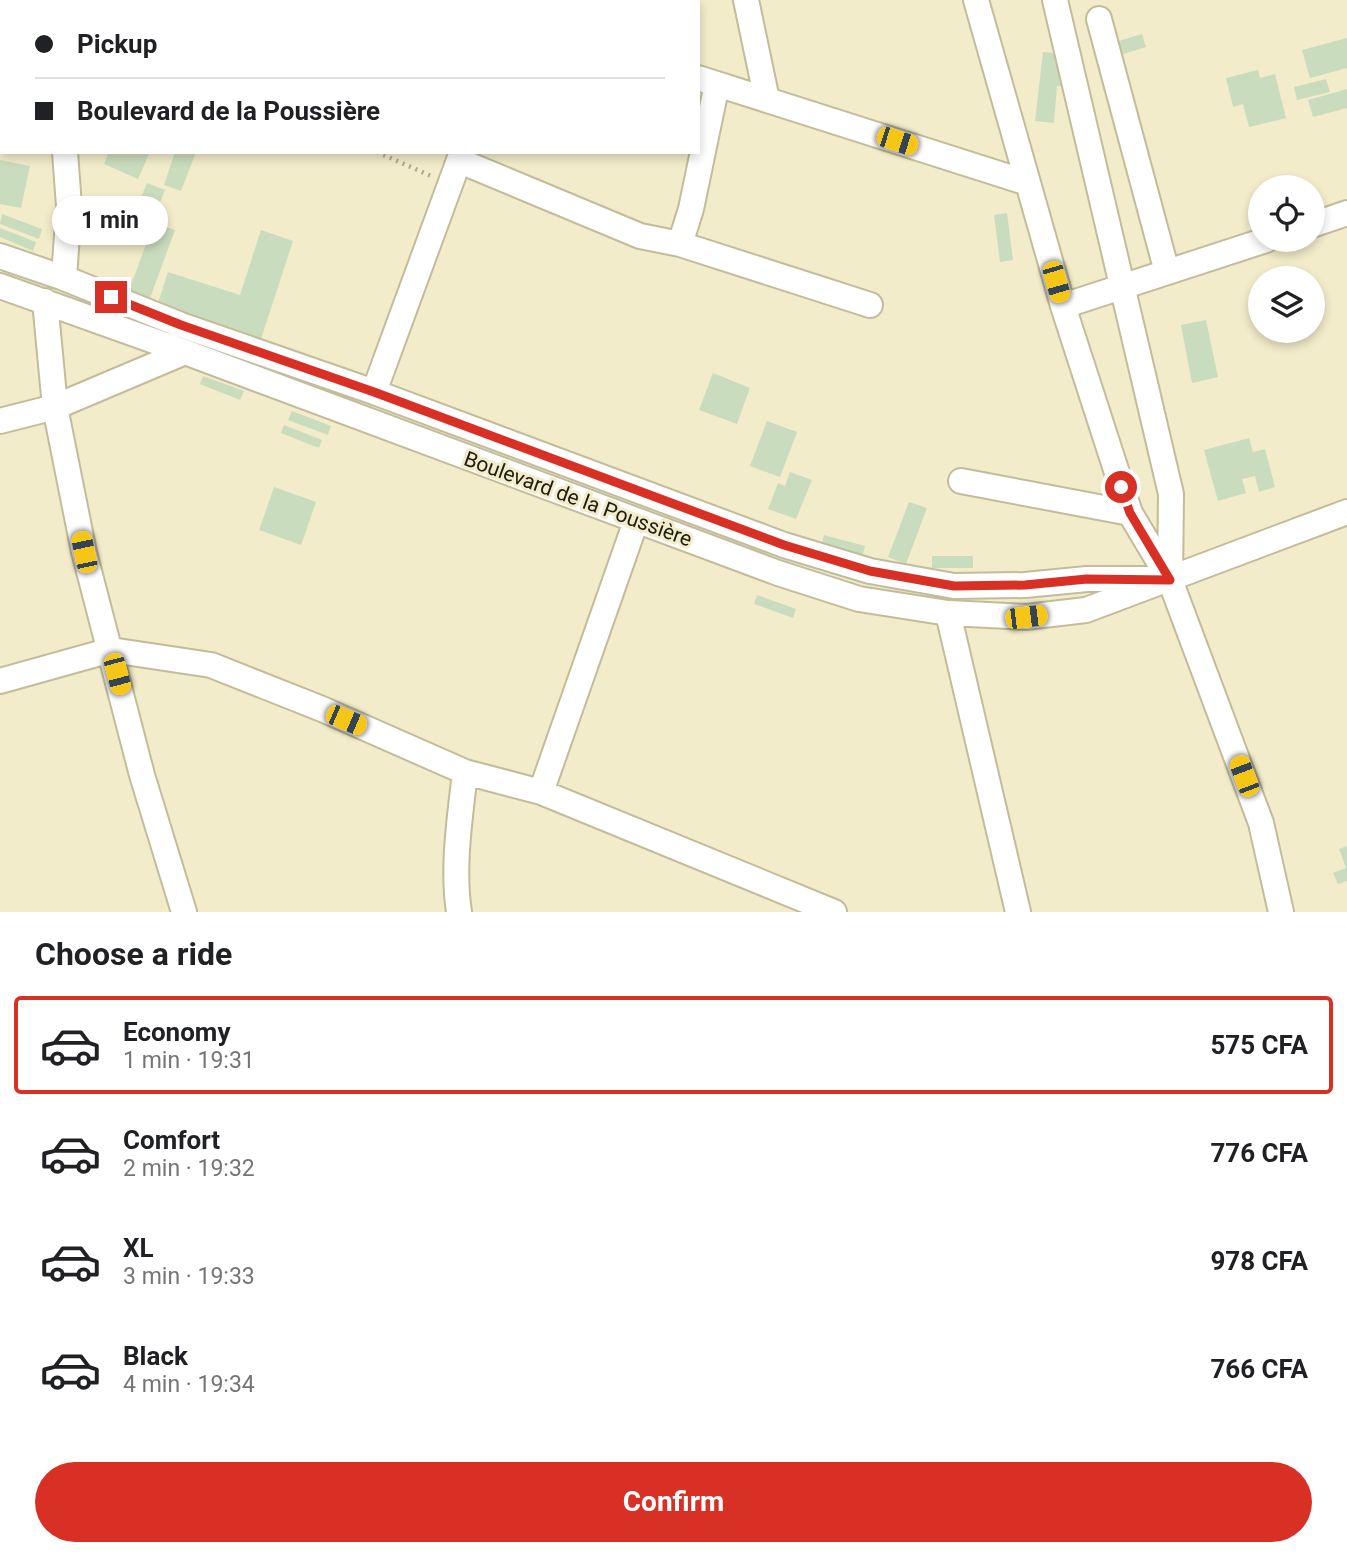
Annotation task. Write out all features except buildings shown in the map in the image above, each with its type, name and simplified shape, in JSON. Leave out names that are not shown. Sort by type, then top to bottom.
[{"type":"street","points":[[746,0],[767,100]]},
{"type":"street","points":[[976,0],[1063,306],[1130,513],[1170,580],[1261,823],[1281,912]]},
{"type":"street","points":[[1055,0],[1171,494],[1170,580]]},
{"type":"street","points":[[1099,19],[1167,272]]},
{"type":"street","points":[[700,141],[708,81],[1028,183]]},
{"type":"street","points":[[64,278],[69,206],[65,154]]},
{"type":"street","points":[[680,244],[691,209],[698,154]]},
{"type":"street","points":[[374,392],[461,156],[640,236],[680,244],[870,305]]},
{"type":"street","points":[[1325,221],[1347,213]]},
{"type":"street","points":[[1063,306],[1248,246]]},
{"type":"street","name":"Boulevard de la Poussière","points":[[0,256],[64,278],[181,325],[374,392],[784,545],[870,571],[954,586],[1025,585],[1087,579],[1170,580]]},
{"type":"street","name":"Boulevard de la Poussière","points":[[0,286],[185,352],[778,573],[859,599],[948,613],[1026,617],[1086,610],[1347,512]]},
{"type":"street","points":[[45,301],[55,407],[84,552],[142,775],[184,912]]},
{"type":"street","points":[[0,421],[55,407],[185,352]]},
{"type":"street","points":[[961,481],[1130,513]]},
{"type":"street","points":[[541,792],[636,521]]},
{"type":"street","points":[[948,613],[1018,912]]},
{"type":"street","points":[[0,681],[111,650],[211,665],[322,709],[465,772],[541,792],[834,912]]},
{"type":"street","points":[[459,912],[459,831],[465,772]]},
{"type":"path","points":[[381,154],[450,185]]},
{"type":"route","points":[[111,297],[784,545],[870,571],[954,586],[1025,585],[1087,579],[1170,580],[1130,513],[1121,487]]}]
